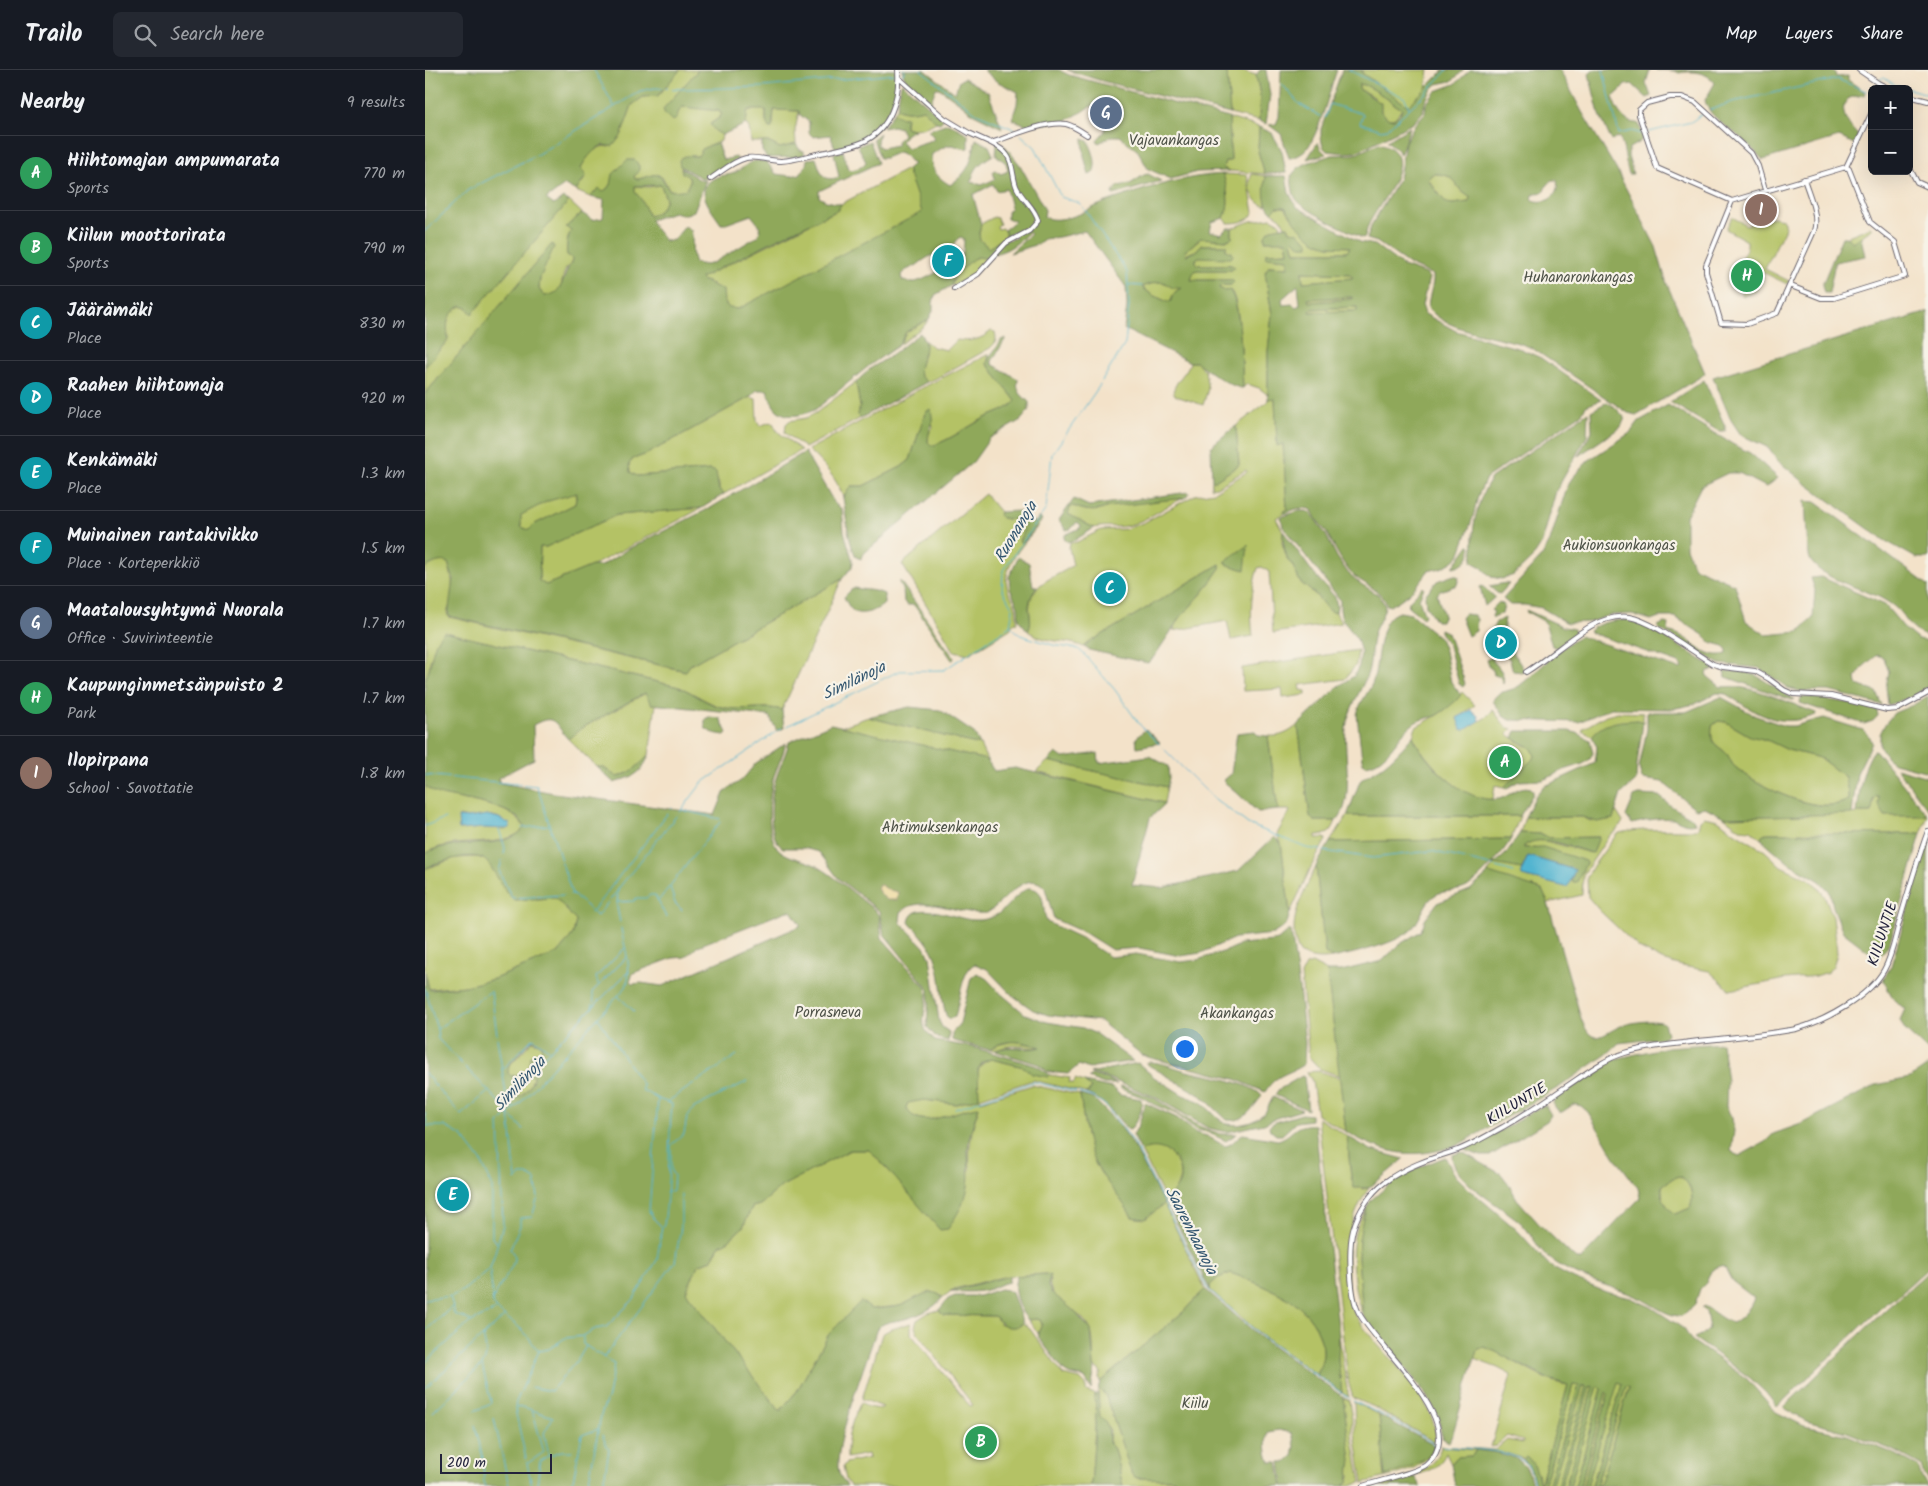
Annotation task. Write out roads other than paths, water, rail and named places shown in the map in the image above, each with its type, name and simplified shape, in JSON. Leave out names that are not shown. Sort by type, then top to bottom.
[{"type":"street","points":[[709,179],[748,158],[777,161],[790,160],[867,140],[881,128],[891,114],[896,100],[899,78],[898,70]]},
{"type":"street","points":[[1859,70],[1880,85]]},
{"type":"street","points":[[899,78],[943,118],[1004,151],[1009,158],[1013,180],[1018,190],[1037,216],[1038,222],[1029,231],[1009,240],[978,274],[954,289]]},
{"type":"street","points":[[1765,190],[1758,166],[1751,153],[1695,102],[1682,97],[1670,97],[1644,105],[1639,110],[1657,168],[1732,201],[1846,167],[1868,121]]},
{"type":"street","points":[[1913,97],[1928,101]]},
{"type":"street","points":[[991,143],[1026,131],[1059,124],[1070,125],[1087,136]]},
{"type":"street","points":[[1791,286],[1821,298],[1833,298],[1905,276],[1895,242],[1870,222],[1853,177],[1846,167]]},
{"type":"street","points":[[1913,174],[1917,182],[1928,187]]},
{"type":"street","points":[[1732,201],[1706,265],[1705,272],[1721,323],[1747,324],[1777,313],[1791,286],[1816,226],[1814,211],[1804,179]]},
{"type":"street","points":[[1526,672],[1591,626],[1614,617],[1626,617],[1637,619],[1649,625],[1713,664],[1755,671],[1793,694],[1837,696],[1891,710],[1911,703],[1928,693]]},
{"type":"street","name":"KIILUNTIE","points":[[1363,1486],[1415,1471],[1425,1466],[1435,1455],[1439,1439],[1438,1426],[1425,1399],[1411,1378],[1363,1321],[1354,1301],[1351,1246],[1353,1229],[1365,1204],[1377,1188],[1402,1172],[1467,1145],[1505,1126],[1610,1058],[1626,1052],[1650,1048],[1796,1029],[1814,1024],[1838,1012],[1872,985],[1885,968],[1928,831]]},
{"type":"water","points":[[1471,710],[1478,716],[1479,721],[1465,730],[1461,729],[1457,718]]},
{"type":"water","points":[[487,815],[499,818],[510,824],[510,828],[459,830],[458,817],[468,818]]},
{"type":"water","points":[[1528,856],[1575,870],[1568,886],[1522,876],[1521,872]]},
{"type":"waterway","points":[[594,70],[614,106]]},
{"type":"waterway","points":[[902,74],[904,70]]},
{"type":"waterway","name":"Ruonanoja","points":[[921,70],[976,113],[1018,131]]},
{"type":"waterway","points":[[1349,70],[1405,98],[1409,108]]},
{"type":"waterway","points":[[1325,118],[1330,104],[1363,114],[1360,123],[1381,130],[1387,129],[1423,96],[1447,70]]},
{"type":"waterway","points":[[1603,70],[1619,134],[1632,131],[1642,134]]},
{"type":"waterway","points":[[425,231],[468,190],[538,154],[640,91],[655,88],[763,87],[896,74]]},
{"type":"waterway","points":[[1880,79],[1884,78],[1895,85]]},
{"type":"waterway","points":[[1710,110],[1732,102],[1837,79],[1866,91]]},
{"type":"waterway","points":[[1282,84],[1299,104],[1320,116]]},
{"type":"waterway","points":[[1913,90],[1928,94]]},
{"type":"waterway","points":[[1649,132],[1691,122],[1704,113]]},
{"type":"waterway","name":"Ruonanoja","points":[[1021,135],[1035,147],[1061,197],[1079,203],[1084,208]]},
{"type":"waterway","name":"Ruonanoja","points":[[1085,210],[1127,272],[1129,304],[1125,344],[1102,381]]},
{"type":"waterway","points":[[1128,285],[1142,286]]},
{"type":"waterway","name":"Ruonanoja","points":[[1100,385],[1052,454],[1046,509],[1003,570],[1002,589],[1013,609],[1010,625],[1020,635],[1053,645],[1078,649],[1115,690],[1140,725],[1159,744]]},
{"type":"waterway","name":"Similänoja","points":[[787,726],[899,671],[944,670],[1010,626]]},
{"type":"waterway","name":"Similänoja","points":[[680,812],[702,783],[782,728]]},
{"type":"waterway","name":"Ruonanoja","points":[[1163,748],[1211,796],[1248,824],[1306,848],[1321,850]]},
{"type":"waterway","points":[[425,775],[537,786],[572,894]]},
{"type":"waterway","points":[[682,810],[720,819]]},
{"type":"waterway","points":[[591,913],[667,814]]},
{"type":"waterway","name":"Similänoja","points":[[620,922],[617,907],[618,889],[677,815]]},
{"type":"waterway","points":[[425,826],[445,818]]},
{"type":"waterway","points":[[659,900],[720,822]]},
{"type":"waterway","points":[[522,828],[549,825]]},
{"type":"waterway","points":[[499,829],[505,848],[504,854]]},
{"type":"waterway","name":"Ruonanoja","points":[[1324,851],[1373,858],[1431,851],[1490,865]]},
{"type":"waterway","points":[[502,860],[499,871],[512,898],[563,895]]},
{"type":"waterway","name":"Ruonanoja","points":[[1492,866],[1514,872]]},
{"type":"waterway","points":[[670,887],[675,903],[682,910]]},
{"type":"waterway","points":[[570,894],[574,895],[597,916],[618,890]]},
{"type":"waterway","points":[[617,902],[634,901],[636,898],[646,898],[650,895],[655,895],[666,917]]},
{"type":"waterway","name":"Similänoja","points":[[425,1299],[452,1296],[465,1289],[490,1268],[503,1225],[499,1123],[522,1101],[626,987],[629,972],[621,928]]},
{"type":"waterway","points":[[598,984],[596,977],[625,948]]},
{"type":"waterway","points":[[592,1008],[594,1000],[592,992],[627,957]]},
{"type":"waterway","points":[[520,1080],[629,971]]},
{"type":"waterway","points":[[425,988],[437,1029],[438,1039],[462,1064]]},
{"type":"waterway","points":[[437,1029],[491,991],[497,1034]]},
{"type":"waterway","points":[[618,996],[634,1011]]},
{"type":"waterway","points":[[490,1268],[493,1304],[499,1312],[524,1332],[539,1351],[549,1349],[565,1338],[583,1336],[595,1329],[606,1327],[633,1300],[657,1260],[666,1210],[672,1104],[642,1090],[642,1084],[598,1018]]},
{"type":"waterway","points":[[497,1038],[508,1106],[514,1107]]},
{"type":"waterway","points":[[502,1070],[533,1038],[551,1051]]},
{"type":"waterway","points":[[667,1102],[737,1055]]},
{"type":"waterway","points":[[465,1067],[500,1103],[508,1106]]},
{"type":"waterway","points":[[425,1073],[436,1086]]},
{"type":"waterway","points":[[666,1193],[673,1190],[674,1176],[671,1171],[671,1145],[684,1134],[687,1117],[694,1108],[748,1081]]},
{"type":"waterway","name":"Saarenhaanoja","points":[[955,1109],[1033,1082],[1076,1092]]},
{"type":"waterway","points":[[438,1089],[461,1115],[489,1091]]},
{"type":"waterway","name":"Saarenhaanoja","points":[[1079,1093],[1095,1098],[1105,1105],[1133,1141],[1207,1288],[1265,1339],[1350,1399]]},
{"type":"waterway","points":[[658,1099],[649,1211],[661,1226]]},
{"type":"waterway","points":[[425,1113],[427,1126],[444,1126],[462,1136],[481,1161],[492,1185],[492,1238],[497,1243]]},
{"type":"waterway","points":[[493,1298],[512,1266],[515,1256],[510,1249],[520,1226],[520,1218],[532,1217],[538,1197],[535,1180],[527,1175],[521,1175],[516,1181],[509,1113]]},
{"type":"waterway","points":[[509,1114],[523,1129]]},
{"type":"waterway","points":[[604,1357],[675,1262],[681,1227],[681,1194]]},
{"type":"waterway","points":[[425,1331],[453,1306],[450,1297]]},
{"type":"waterway","points":[[453,1307],[454,1314],[471,1321]]},
{"type":"waterway","points":[[425,1363],[469,1323],[496,1310]]},
{"type":"waterway","points":[[474,1411],[489,1405],[491,1402],[482,1365],[486,1355],[483,1336],[505,1316]]},
{"type":"waterway","points":[[425,1388],[483,1336]]},
{"type":"waterway","points":[[583,1337],[583,1344],[614,1364],[608,1396],[601,1415],[588,1486]]},
{"type":"waterway","points":[[531,1387],[551,1391],[579,1358],[586,1346]]},
{"type":"waterway","points":[[532,1486],[515,1409],[516,1402],[539,1351]]},
{"type":"waterway","points":[[433,1412],[481,1366]]},
{"type":"waterway","name":"Saarenhaanoja","points":[[1353,1401],[1393,1420],[1436,1445]]},
{"type":"waterway","points":[[516,1408],[523,1407],[553,1417],[544,1433],[549,1455],[540,1461],[537,1486]]},
{"type":"waterway","points":[[528,1463],[544,1452],[532,1410]]},
{"type":"waterway","points":[[494,1418],[509,1486]]},
{"type":"waterway","points":[[475,1425],[483,1459],[484,1482],[486,1486]]},
{"type":"waterway","points":[[572,1486],[582,1435],[598,1429]]},
{"type":"waterway","points":[[602,1435],[609,1450],[603,1486]]},
{"type":"waterway","name":"Saarenhaanoja","points":[[1443,1446],[1487,1450],[1510,1455],[1526,1464],[1534,1486]]},
{"type":"waterway","points":[[551,1455],[561,1451],[572,1451]]},
{"type":"place","name":"Maatalousyhtymä Nuorala","points":[[1106,113]]},
{"type":"place","name":"Ilopirpana","points":[[1761,210]]},
{"type":"place","name":"Muinainen rantakivikko","points":[[948,261]]},
{"type":"place","name":"Kaupunginmetsänpuisto 2","points":[[1747,276]]},
{"type":"place","name":"Jäärämäki","points":[[1110,588]]},
{"type":"place","name":"Raahen hiihtomaja","points":[[1501,643]]},
{"type":"place","name":"Hiihtomajan ampumarata","points":[[1505,762]]},
{"type":"place","name":"Kenkämäki","points":[[453,1195]]},
{"type":"place","name":"Kiilun moottorirata","points":[[981,1442]]},
{"type":"park label","name":"Vajavankangas","points":[[1174,141]]},
{"type":"park label","name":"Huhanaronkangas","points":[[1578,278]]},
{"type":"park label","name":"Aukionsuonkangas","points":[[1619,546]]},
{"type":"park label","name":"Ahtimuksenkangas","points":[[940,828]]},
{"type":"park label","name":"Porrasneva","points":[[828,1013]]},
{"type":"park label","name":"Akankangas","points":[[1237,1014]]},
{"type":"park label","name":"Kiilu","points":[[1195,1404]]}]
